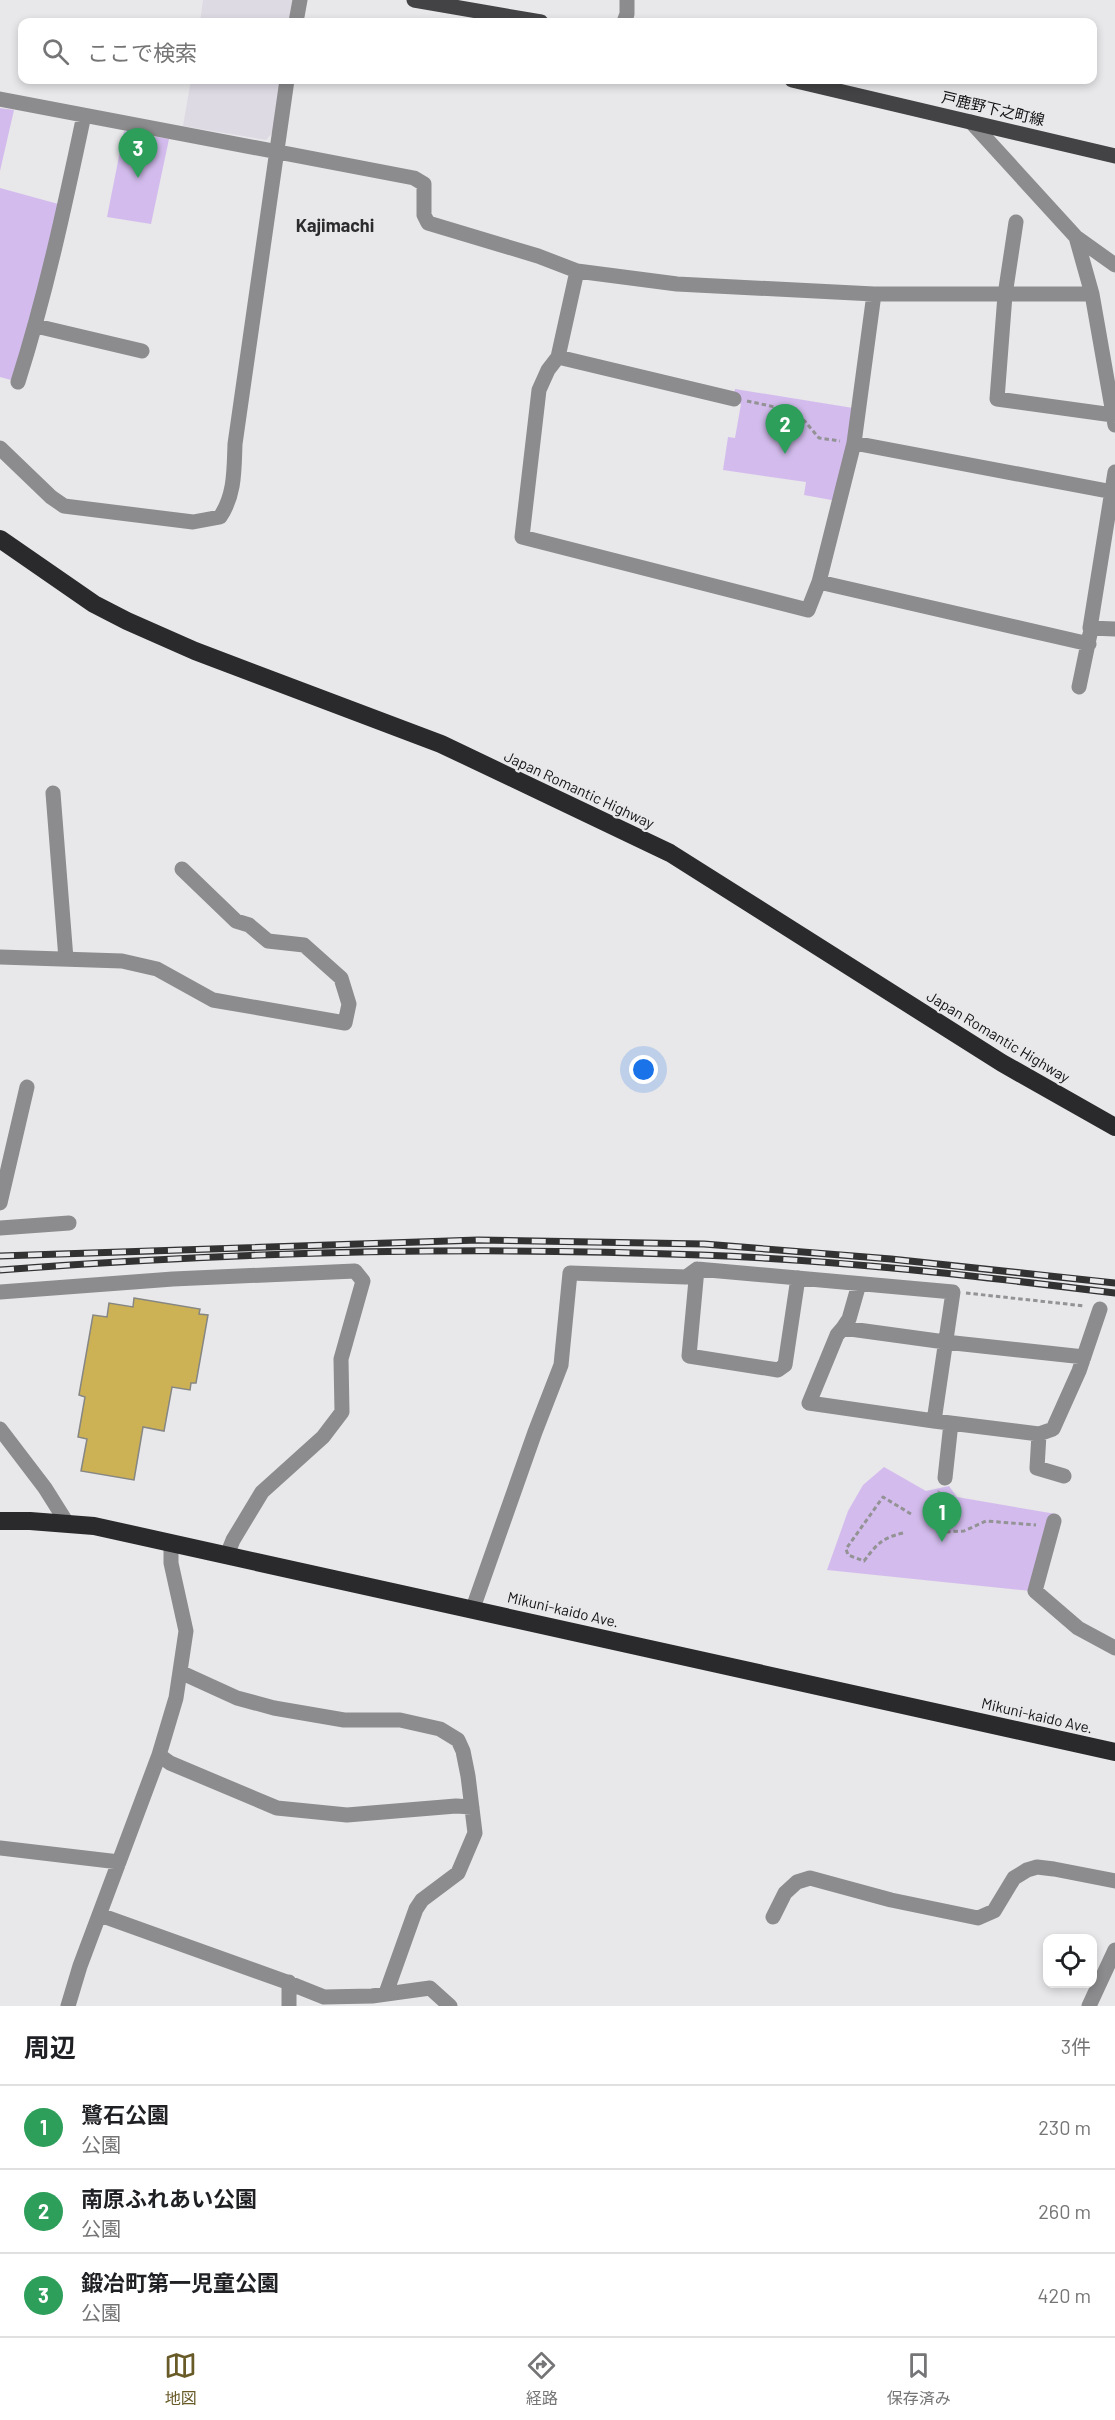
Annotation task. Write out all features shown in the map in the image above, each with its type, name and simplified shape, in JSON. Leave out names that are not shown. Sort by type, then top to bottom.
[{"type":"highway","name":"Japan Romantic Highway","points":[[0,539],[94,604],[127,621],[195,651],[441,744],[670,853],[1002,1063],[1115,1127]]},
{"type":"highway","name":"Mikuni-kaido Ave.","points":[[0,1521],[94,1526],[473,1608],[1115,1752]]},
{"type":"main road","points":[[414,0],[518,18]]},
{"type":"main road","name":"戸鹿野下之町線","points":[[809,84],[1115,156]]},
{"type":"street","points":[[297,18],[300,0]]},
{"type":"street","points":[[625,18],[627,0]]},
{"type":"street","points":[[0,448],[51,497],[64,506],[193,522],[220,517],[229,504],[234,480],[235,444],[286,84]]},
{"type":"street","points":[[0,99],[414,178],[424,184],[424,215],[428,223],[538,256],[577,271],[677,284],[874,294],[1092,294]]},
{"type":"street","points":[[18,382],[36,326],[84,115]]},
{"type":"street","points":[[971,123],[1076,237],[1115,265]]},
{"type":"street","points":[[1016,222],[1005,295],[998,399],[1114,420],[1092,294],[1076,237]]},
{"type":"street","points":[[577,271],[558,357],[548,370],[539,390],[522,537],[808,610],[819,582],[854,444],[874,294]]},
{"type":"street","points":[[36,326],[142,351]]},
{"type":"street","points":[[558,357],[734,399]]},
{"type":"street","points":[[854,444],[1113,492]]},
{"type":"street","points":[[1079,687],[1089,644],[1115,472]]},
{"type":"street","points":[[819,582],[1089,644]]},
{"type":"street","points":[[1090,628],[1115,628]]},
{"type":"street","points":[[53,793],[66,959]]},
{"type":"street","points":[[0,957],[122,961],[157,969],[213,1000],[345,1023],[349,1004],[341,978],[304,945],[267,941],[249,925],[236,921],[182,869]]},
{"type":"street","points":[[0,1203],[27,1087]]},
{"type":"street","points":[[0,1228],[69,1223]]},
{"type":"street","points":[[698,1269],[689,1356],[778,1370],[785,1365],[798,1278]]},
{"type":"street","points":[[473,1608],[561,1365],[570,1273],[686,1277],[698,1269],[953,1292],[934,1421]]},
{"type":"street","points":[[0,1292],[355,1271],[363,1281],[341,1359],[342,1412],[323,1437],[262,1492],[233,1540],[227,1555]]},
{"type":"street","points":[[859,1284],[849,1319],[837,1335],[809,1403],[1039,1434],[1053,1429],[1084,1357],[1100,1309]]},
{"type":"street","points":[[843,1328],[1084,1357]]},
{"type":"street","points":[[945,1478],[951,1423]]},
{"type":"street","points":[[0,1429],[45,1488],[67,1523]]},
{"type":"street","points":[[1039,1434],[1036,1468],[1064,1476]]},
{"type":"street","points":[[1054,1524],[1035,1591],[1078,1628],[1115,1648]]},
{"type":"street","points":[[68,2006],[80,1966],[169,1726],[186,1631],[171,1563],[171,1543]]},
{"type":"street","points":[[180,1672],[237,1698],[274,1708],[326,1718],[400,1720],[448,1732],[458,1740],[463,1751],[475,1833],[458,1873],[422,1900],[416,1909],[386,1993]]},
{"type":"street","points":[[159,1755],[170,1763],[277,1808],[347,1815],[456,1806],[472,1807]]},
{"type":"street","points":[[0,1848],[118,1862]]},
{"type":"street","points":[[773,1917],[785,1893],[797,1882],[810,1878],[891,1900],[978,1918],[994,1911],[1014,1878],[1037,1867],[1115,1881]]},
{"type":"street","points":[[100,1915],[324,1997],[372,1996],[430,1988],[450,2006]]},
{"type":"street","points":[[1089,2006],[1115,1950]]},
{"type":"street","points":[[289,1983],[289,2006]]},
{"type":"path","points":[[734,399],[789,411],[801,418],[819,438],[854,444]]},
{"type":"path","points":[[953,1292],[1067,1303],[1100,1309]]},
{"type":"path","points":[[929,1512],[945,1478]]},
{"type":"path","points":[[903,1533],[888,1536],[880,1541],[864,1561],[848,1556],[846,1549],[883,1497],[911,1514]]},
{"type":"path","points":[[946,1532],[964,1531],[986,1521],[1054,1524]]},
{"type":"shaded area","points":[[203,0],[293,0],[291,18],[201,18]]},
{"type":"shaded area","points":[[190,84],[280,84],[273,132],[266,140],[183,126]]},
{"type":"shaded area","points":[[0,108],[14,110],[0,171]]},
{"type":"shaded area","points":[[124,131],[169,139],[151,224],[107,217]]},
{"type":"shaded area","points":[[0,188],[62,205],[15,381],[0,377]]},
{"type":"shaded area","points":[[735,389],[853,408],[837,501],[804,495],[806,482],[723,470],[728,437],[735,438],[741,404],[733,402]]},
{"type":"shaded area","points":[[884,1467],[926,1491],[949,1486],[957,1497],[1056,1514],[1031,1591],[827,1570],[848,1511],[863,1485]]},
{"type":"building","points":[[134,1298],[200,1309],[199,1314],[208,1315],[196,1383],[191,1383],[190,1390],[172,1387],[164,1431],[143,1427],[134,1480],[81,1471],[87,1439],[78,1437],[85,1397],[79,1395],[93,1315],[107,1317],[109,1303],[133,1307]]},
{"type":"railway","points":[[0,1256],[478,1240],[704,1244],[891,1259],[1115,1283]]},
{"type":"railway","points":[[0,1270],[175,1259],[350,1252],[614,1252],[753,1257],[857,1265],[1115,1293]]},
{"type":"place","name":"鍛冶町第一児童公園","points":[[138,178]]},
{"type":"place","name":"南原ふれあい公園","points":[[785,454]]},
{"type":"place","name":"鷺石公園","points":[[942,1542]]},
{"type":"district","name":"Kajimachi","points":[[335,226]]}]
